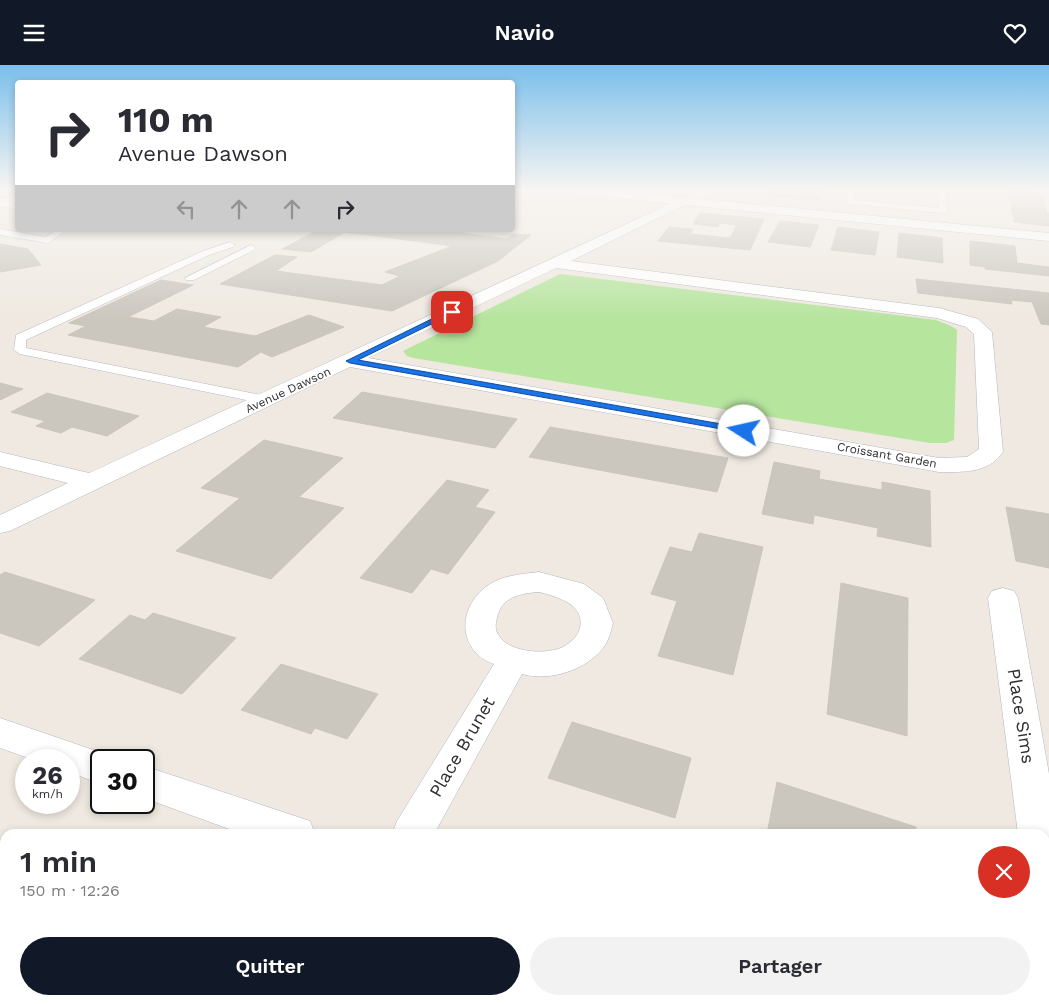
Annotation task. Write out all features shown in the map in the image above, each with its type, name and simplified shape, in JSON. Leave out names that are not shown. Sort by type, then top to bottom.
[{"type":"street","name":"Avenue Dawson","points":[[0,525],[619,233]]},
{"type":"street","points":[[1008,233],[1049,237]]},
{"type":"street","name":"Croissant Garden","points":[[350,361],[939,465],[973,464],[991,452],[983,332],[972,323],[939,313],[899,307],[554,263]]},
{"type":"street","points":[[0,459],[93,482]]},
{"type":"street","name":"Place Sims","points":[[1003,598],[1038,829]]},
{"type":"street","name":"Place Brunet","points":[[415,829],[513,660]]},
{"type":"street","points":[[0,733],[90,764]]},
{"type":"street","points":[[155,787],[281,829]]},
{"type":"lane","points":[[2,233],[48,240],[59,233]]},
{"type":"lane","points":[[230,245],[206,253],[20,338],[20,350],[266,401]]},
{"type":"lane","points":[[190,278],[251,248]]},
{"type":"green space","points":[[560,274],[936,320],[951,326],[957,330],[954,440],[946,443],[930,443],[413,358],[407,356],[403,351]]},
{"type":"building","points":[[313,233],[344,233],[311,252],[282,249]]},
{"type":"building","points":[[351,233],[462,233],[507,239],[514,234],[531,235],[498,261],[392,311],[220,284],[275,255],[297,257],[276,271],[382,285],[400,276],[385,272],[452,246]]},
{"type":"building","points":[[664,233],[691,233],[730,238],[733,233],[758,233],[750,250],[658,241]]},
{"type":"building","points":[[773,233],[816,233],[810,247],[768,242]]},
{"type":"building","points":[[836,233],[879,233],[875,255],[831,250]]},
{"type":"building","points":[[899,233],[942,238],[943,263],[897,257]]},
{"type":"building","points":[[970,241],[1015,246],[1017,263],[1049,267],[1049,276],[985,269],[985,267],[970,265]]},
{"type":"building","points":[[0,244],[28,249],[41,265],[0,272]]},
{"type":"building","points":[[916,279],[1049,293],[1049,325],[1041,324],[1032,302],[1011,300],[1012,304],[918,293]]},
{"type":"building","points":[[161,280],[193,285],[128,317],[154,321],[177,309],[221,317],[203,327],[255,336],[309,315],[344,327],[272,357],[261,352],[238,367],[68,335],[86,326],[69,323]]},
{"type":"building","points":[[0,383],[23,389],[0,400]]},
{"type":"building","points":[[362,392],[517,419],[495,448],[333,418]]},
{"type":"building","points":[[47,393],[139,416],[107,436],[72,427],[61,433],[36,426],[45,421],[11,412]]},
{"type":"building","points":[[550,427],[728,458],[717,492],[529,457]]},
{"type":"building","points":[[264,440],[343,458],[299,497],[344,508],[271,579],[176,551],[240,498],[201,488]]},
{"type":"building","points":[[774,462],[820,471],[819,479],[882,490],[882,482],[930,491],[931,547],[877,536],[878,528],[814,515],[813,524],[762,514]]},
{"type":"building","points":[[447,480],[489,490],[475,507],[495,512],[448,574],[431,569],[412,593],[360,578]]},
{"type":"building","points":[[1006,507],[1049,514],[1049,568],[1016,561]]},
{"type":"building","points":[[699,533],[763,547],[733,675],[658,656],[677,601],[651,594],[670,547],[692,552]]},
{"type":"building","points":[[5,572],[95,600],[39,646],[0,633],[0,575]]},
{"type":"building","points":[[841,583],[908,598],[907,736],[827,714]]},
{"type":"building","points":[[153,613],[236,638],[182,694],[79,659],[130,615],[145,620]]},
{"type":"building","points":[[281,664],[378,694],[347,739],[315,728],[311,734],[241,710]]},
{"type":"building","points":[[572,722],[691,758],[675,818],[548,778]]},
{"type":"building","points":[[777,782],[916,827],[916,829],[768,829]]},
{"type":"route","points":[[452,312],[350,361],[744,431]]}]
